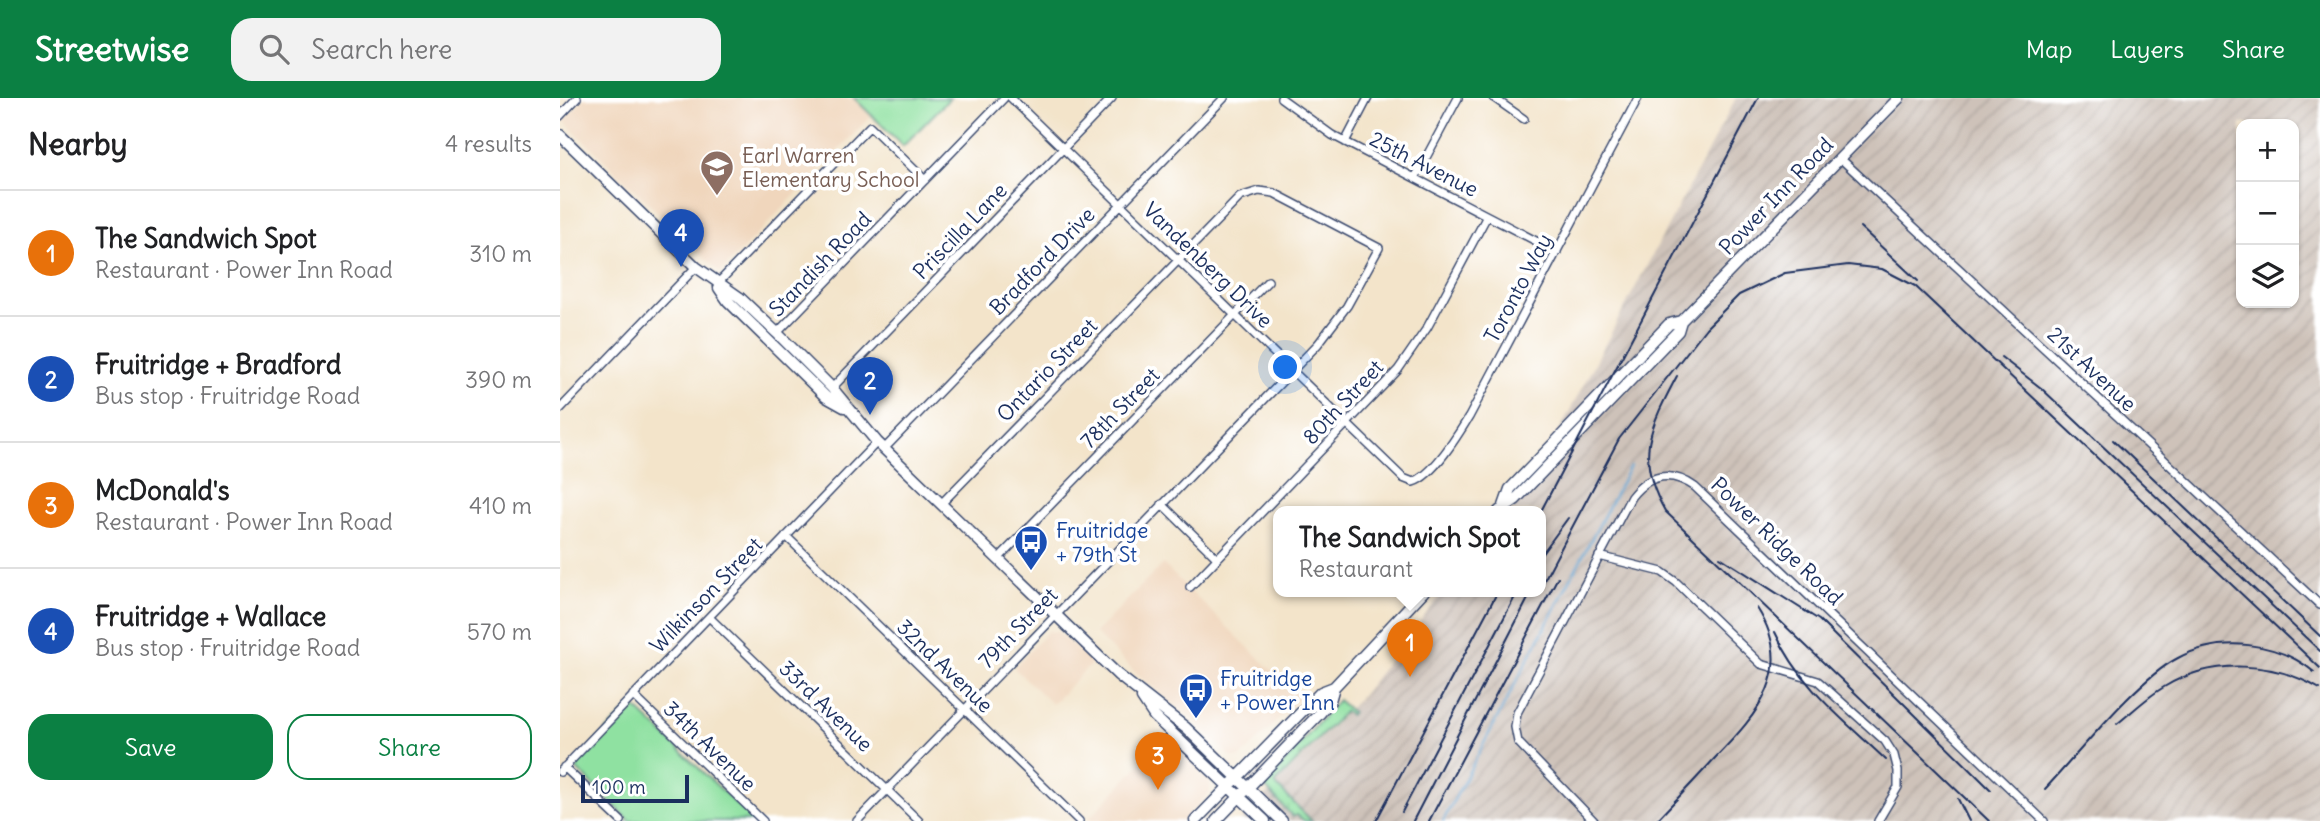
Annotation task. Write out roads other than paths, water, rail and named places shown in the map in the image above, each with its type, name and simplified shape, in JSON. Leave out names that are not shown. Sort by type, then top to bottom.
[{"type":"main road","name":"Power Inn Road","points":[[1504,506],[1515,500],[1678,331],[1681,321],[1899,98]]},
{"type":"main road","points":[[560,135],[696,267],[739,297],[777,333],[832,388],[846,408],[881,445],[1141,696],[1186,728],[1238,778],[1244,792],[1265,821]]},
{"type":"main road","points":[[717,284],[728,301],[826,397],[846,408]]},
{"type":"main road","points":[[1195,821],[1321,692],[1334,687],[1418,597]]},
{"type":"main road","points":[[1216,821],[1330,701],[1334,687]]},
{"type":"main road","points":[[1141,696],[1154,716],[1229,786],[1244,792],[1282,821]]},
{"type":"street","points":[[560,116],[577,98]]},
{"type":"street","name":"Standish Road","points":[[777,333],[1004,98]]},
{"type":"street","name":"Vandenberg Drive","points":[[1011,98],[1403,478],[1413,482]]},
{"type":"street","name":"Priscilla Lane","points":[[832,388],[1112,98]]},
{"type":"street","name":"Bradford Drive","points":[[881,445],[1224,98]]},
{"type":"street","name":"25th Avenue","points":[[1281,98],[1345,142],[1557,252]]},
{"type":"street","points":[[1345,142],[1368,98]]},
{"type":"street","points":[[1415,178],[1458,98]]},
{"type":"street","points":[[1494,98],[1524,118]]},
{"type":"street","name":"Toronto Way","points":[[1413,482],[1422,479],[1460,433],[1638,98]]},
{"type":"street","points":[[717,284],[870,126],[925,180]]},
{"type":"street","name":"21st Avenue","points":[[1840,158],[2320,606]]},
{"type":"street","name":"Ontario Street","points":[[941,504],[1240,197],[1259,191],[1274,193],[1379,248],[1347,306],[1292,370]]},
{"type":"street","name":"80th Street","points":[[1190,587],[1387,384],[1413,349],[1487,216]]},
{"type":"street","points":[[560,409],[696,267]]},
{"type":"street","name":"78th Street","points":[[998,559],[1268,281]]},
{"type":"street","name":"79th Street","points":[[857,821],[1292,370]]},
{"type":"street","name":"Wilkinson Street","points":[[562,769],[786,536],[881,445]]},
{"type":"street","name":"Power Ridge Road","points":[[1594,821],[1518,742],[1515,727],[1517,713],[1599,556],[1640,485],[1661,476],[1683,478],[2044,821]]},
{"type":"street","points":[[1162,504],[1217,558]]},
{"type":"street","name":"32nd Avenue","points":[[786,536],[1079,821]]},
{"type":"street","points":[[1599,556],[1662,572],[1761,664],[1818,681],[1885,741],[1894,755],[1898,787],[1878,821]]},
{"type":"street","name":"33rd Avenue","points":[[709,617],[919,821]]},
{"type":"street","name":"34th Avenue","points":[[633,695],[763,821]]},
{"type":"street","points":[[562,769],[621,821]]},
{"type":"waterway","points":[[1443,821],[1630,466]]},
{"type":"railway","points":[[1544,506],[1758,98]]},
{"type":"railway","points":[[1860,227],[1918,281]]},
{"type":"railway","points":[[1546,577],[1619,439],[1706,328],[1739,295],[1785,273],[1848,265],[1882,269],[1915,286],[2320,668]]},
{"type":"railway","points":[[2001,357],[2041,388],[2320,651]]},
{"type":"railway","points":[[1677,376],[1659,411],[1649,442],[1650,474],[1665,511],[1989,821]]},
{"type":"railway","points":[[2113,440],[2320,636]]},
{"type":"railway","points":[[1546,548],[1568,518]]},
{"type":"railway","points":[[1720,557],[1819,620],[1991,790]]},
{"type":"railway","points":[[1429,821],[1558,577]]},
{"type":"railway","points":[[1376,821],[1495,597]]},
{"type":"railway","points":[[1402,812],[1515,597]]},
{"type":"railway","points":[[1413,821],[1529,597]]},
{"type":"railway","points":[[1656,821],[1745,725],[1767,690],[1773,671],[1773,651],[1768,630],[1757,608]]},
{"type":"railway","points":[[1775,632],[1785,652],[1810,686],[1886,760]]},
{"type":"railway","points":[[2045,789],[2127,699],[2162,668],[2178,658],[2212,646],[2249,645],[2284,654],[2314,672]]},
{"type":"railway","points":[[2117,724],[2164,687],[2202,671],[2263,668],[2283,673],[2320,689]]},
{"type":"railway","points":[[1958,799],[1969,821]]},
{"type":"place","name":"Earl Warren Elementary School","points":[[717,197]]},
{"type":"place","name":"Fruitridge + Wallace","points":[[681,267]]},
{"type":"place","name":"Fruitridge + Bradford","points":[[870,415]]},
{"type":"place","name":"Fruitridge + 79th St","points":[[1031,572]]},
{"type":"place","name":"The Sandwich Spot","points":[[1410,677]]},
{"type":"place","name":"Fruitridge + Power Inn","points":[[1196,720]]},
{"type":"place","name":"McDonald's","points":[[1158,790]]}]
